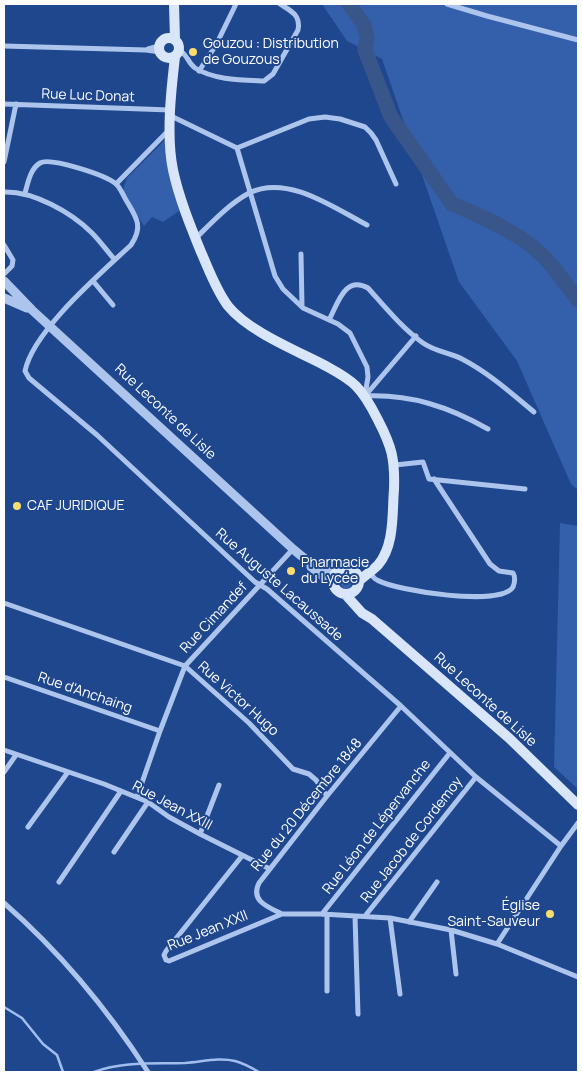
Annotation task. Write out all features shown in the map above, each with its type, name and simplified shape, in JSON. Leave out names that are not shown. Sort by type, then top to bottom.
[{"type":"main road","points":[[172,38],[174,4]]},
{"type":"main road","points":[[168,53],[179,44],[172,38]]},
{"type":"main road","points":[[172,38],[163,40],[168,53],[172,74],[170,129],[173,169],[182,202],[215,283],[228,306],[242,319],[258,330],[341,374],[355,385],[364,396],[386,437],[395,465],[392,526],[386,554],[352,592],[345,594],[338,591],[334,585],[334,577],[337,572],[347,568],[357,575],[357,585]]},
{"type":"main road","points":[[354,572],[371,565],[386,554]]},
{"type":"main road","name":"Rue Leconte de Lisle","points":[[357,585],[360,601],[372,619]]},
{"type":"main road","name":"Rue Leconte de Lisle","points":[[345,594],[362,613],[372,619],[509,738],[578,804]]},
{"type":"street","points":[[199,71],[216,45],[236,4]]},
{"type":"street","points":[[4,46],[146,50],[185,54],[191,66],[199,71],[217,77],[264,81],[273,74],[296,35],[300,23],[294,12],[280,4]]},
{"type":"street","points":[[447,4],[578,40]]},
{"type":"street","name":"Rue Luc Donat","points":[[4,104],[171,113]]},
{"type":"street","points":[[4,162],[16,104]]},
{"type":"street","points":[[171,113],[237,148],[275,276],[283,289],[302,307],[345,327],[350,333],[367,368],[368,377],[364,396]]},
{"type":"street","points":[[237,148],[309,119],[325,117],[340,119],[365,127],[371,133],[396,184]]},
{"type":"street","points":[[25,193],[34,168],[41,162],[49,161],[86,171],[116,184],[170,129]]},
{"type":"street","name":"Rue Auguste Lacaussade","points":[[116,184],[137,219],[138,225],[135,239],[50,325],[27,362],[25,371],[30,378],[97,435],[255,582],[267,588],[401,706],[449,754],[561,846]]},
{"type":"street","points":[[196,238],[221,213],[250,193],[268,188],[288,188],[309,195],[367,225]]},
{"type":"street","points":[[4,192],[25,193],[62,209],[90,231],[115,260]]},
{"type":"street","points":[[4,245],[13,260],[12,266],[4,274]]},
{"type":"street","points":[[302,254],[302,307]]},
{"type":"street","name":"Rue Leconte de Lisle","points":[[4,281],[32,310],[293,549],[309,562],[328,571],[337,572]]},
{"type":"street","points":[[93,281],[113,305]]},
{"type":"street","points":[[329,320],[345,290],[350,285],[362,284],[368,288],[402,326],[423,343],[480,369],[499,382],[534,412]]},
{"type":"street","points":[[4,298],[32,310]]},
{"type":"street","points":[[364,396],[416,336]]},
{"type":"street","points":[[364,396],[384,395],[429,404],[459,413],[488,429]]},
{"type":"street","points":[[395,465],[423,462],[429,478],[525,489]]},
{"type":"street","points":[[369,572],[376,580],[388,585],[450,596],[480,597],[511,591],[515,583],[513,573],[499,571],[490,564],[434,479]]},
{"type":"street","name":"Rue Cimandef","points":[[137,797],[184,666],[293,549]]},
{"type":"street","name":"Rue Leconte de Lisle","points":[[309,562],[312,568],[334,585]]},
{"type":"street","name":"Rue Victor Hugo","points":[[4,603],[184,666],[249,723],[293,769],[309,774],[316,780],[327,796]]},
{"type":"street","name":"Rue d'Anchaing","points":[[4,677],[160,731]]},
{"type":"street","name":"Rue du 20 Décembre 1848","points":[[282,914],[259,901],[256,889],[259,883],[401,706]]},
{"type":"street","name":"Rue Jean XXIII","points":[[4,750],[137,797],[200,834],[270,869]]},
{"type":"street","name":"Rue Léon de Lépervanche","points":[[325,914],[449,754]]},
{"type":"street","points":[[4,772],[16,755]]},
{"type":"street","points":[[28,827],[68,772]]},
{"type":"street","name":"Rue Jacob de Cordemoy","points":[[365,916],[476,777]]},
{"type":"street","points":[[200,834],[220,785]]},
{"type":"street","points":[[59,882],[121,791]]},
{"type":"street","points":[[114,852],[148,802]]},
{"type":"street","points":[[497,944],[578,823]]},
{"type":"street","name":"Rue Jean XXII","points":[[242,856],[166,951],[164,958],[169,961],[282,914],[325,914],[390,918],[451,930],[497,944],[578,977]]},
{"type":"street","points":[[409,922],[437,882]]},
{"type":"street","points":[[4,903],[74,973],[134,1051],[147,1071]]},
{"type":"street","points":[[325,914],[327,991]]},
{"type":"street","points":[[355,916],[358,1014]]},
{"type":"street","points":[[390,918],[400,994]]},
{"type":"street","points":[[451,930],[456,974]]},
{"type":"shaded area","points":[[322,4],[578,4],[578,490],[571,484],[517,361],[459,282],[382,59],[347,41]]},
{"type":"shaded area","points":[[166,139],[170,176],[179,211],[163,222],[152,217],[144,226],[124,193],[124,186],[127,178]]},
{"type":"shaded area","points":[[560,523],[578,526],[578,789],[554,767]]},
{"type":"shaded area","points":[[346,577],[352,583],[346,589],[340,583]]},
{"type":"waterway","points":[[349,4],[364,25],[367,38],[365,50],[391,117],[452,204],[492,222],[530,245],[550,264],[578,300]]},
{"type":"waterway","points":[[4,1007],[22,1018],[43,1044],[57,1055],[63,1072]]},
{"type":"waterway","points":[[94,1072],[116,1066],[185,1063],[222,1059],[238,1062],[259,1072]]},
{"type":"place","name":"Gouzou : Distribution de Gouzous","points":[[193,52]]},
{"type":"place","name":"CAF JURIDIQUE","points":[[17,506]]},
{"type":"place","name":"Pharmacie du Lycée","points":[[291,571]]},
{"type":"place","name":"Église Saint-Sauveur","points":[[550,914]]}]
